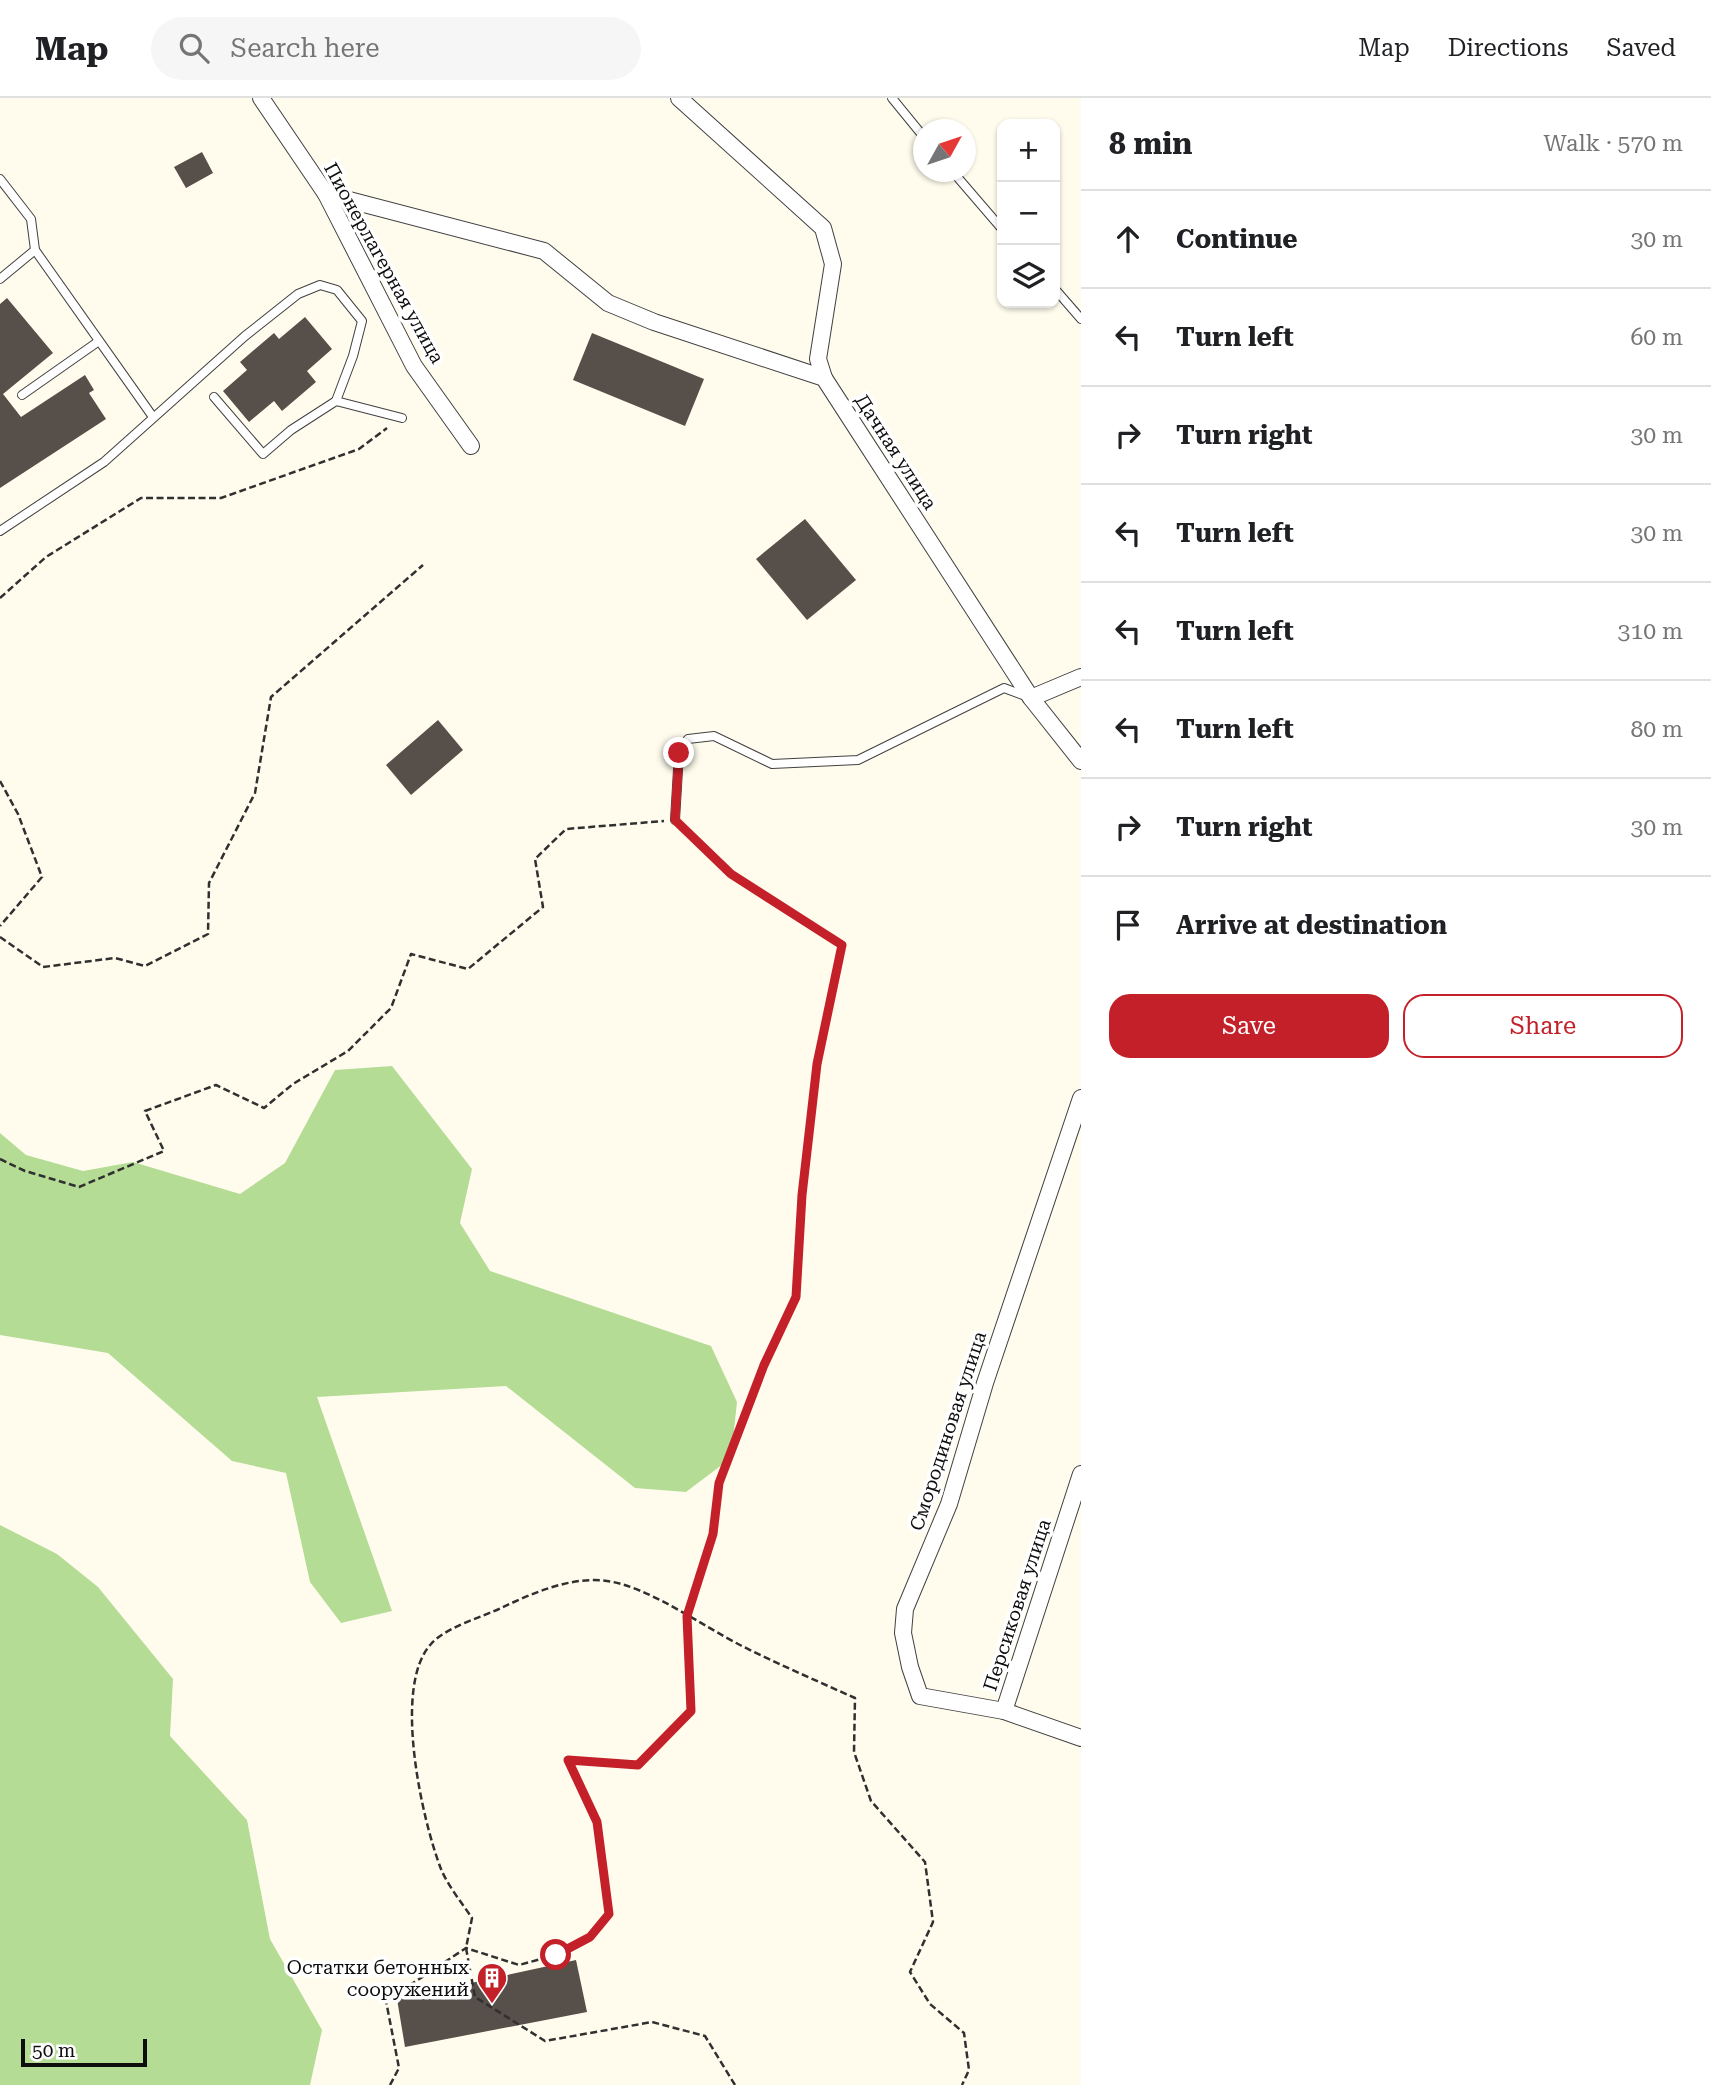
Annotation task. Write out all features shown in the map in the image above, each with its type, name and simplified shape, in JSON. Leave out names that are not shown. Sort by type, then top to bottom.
[{"type":"street","name":"Пионерлагерная улица","points":[[261,98],[326,194],[414,366],[471,446]]},
{"type":"street","points":[[679,98],[823,228],[833,264],[818,359],[824,378]]},
{"type":"street","points":[[326,194],[544,251],[608,303],[824,378]]},
{"type":"street","name":"Дачная улица","points":[[824,378],[1031,698]]},
{"type":"street","points":[[1081,677],[1031,698],[1081,761]]},
{"type":"street","name":"Смородиновая улица","points":[[1004,1711],[920,1696],[903,1633],[905,1609],[949,1504],[985,1383],[1081,1098]]},
{"type":"street","name":"Персиковая улица","points":[[1081,1474],[1004,1711],[1081,1738]]},
{"type":"lane","points":[[892,98],[913,124]]},
{"type":"lane","points":[[0,179],[31,219],[35,250],[153,417]]},
{"type":"lane","points":[[962,182],[997,223]]},
{"type":"lane","points":[[0,279],[35,250]]},
{"type":"lane","points":[[0,531],[104,462],[298,294],[320,285],[337,290],[362,321],[353,356],[336,401],[291,430],[263,454],[214,397]]},
{"type":"lane","points":[[1060,295],[1081,319]]},
{"type":"lane","points":[[22,395],[99,341]]},
{"type":"lane","points":[[336,401],[402,418]]},
{"type":"lane","points":[[675,820],[679,753],[688,739],[714,736],[772,764],[858,760],[1004,688],[1031,698]]},
{"type":"path","points":[[0,598],[46,557],[141,498],[221,498],[359,449],[402,418]]},
{"type":"path","points":[[0,937],[43,967],[115,958],[145,966],[208,934],[209,883],[255,793],[271,697],[423,565]]},
{"type":"path","points":[[0,781],[18,814],[42,877],[0,926]]},
{"type":"path","points":[[0,1159],[25,1171],[79,1187],[164,1152],[145,1111],[216,1085],[264,1108],[293,1084],[348,1051],[391,1008],[411,954],[468,969],[544,907],[535,859],[566,829],[675,820],[731,874],[842,945],[817,1064],[802,1195],[796,1297],[764,1365],[719,1483],[713,1534],[687,1616],[691,1711],[638,1765],[568,1760],[597,1822],[609,1914],[590,1937],[556,1955],[519,1965],[466,1948]]},
{"type":"path","points":[[735,2085],[705,2036],[652,2022],[545,2041],[475,1997],[466,1948],[471,1918],[442,1871],[424,1815],[412,1692],[419,1660],[432,1642],[521,1599],[565,1583],[608,1581],[652,1597],[741,1645],[855,1698],[854,1752],[871,1801],[925,1862],[933,1922],[910,1972],[930,2004],[964,2033],[970,2070],[962,2085]]},
{"type":"path","points":[[390,2085],[398,2068],[386,2001],[466,1948]]},
{"type":"green space","points":[[392,1066],[472,1169],[460,1223],[490,1271],[711,1346],[737,1402],[731,1458],[686,1492],[635,1488],[506,1386],[317,1397],[392,1611],[341,1623],[310,1582],[286,1473],[232,1461],[108,1353],[0,1335],[0,1133],[26,1155],[83,1171],[133,1162],[240,1194],[285,1163],[335,1070]]},
{"type":"green space","points":[[0,1525],[57,1554],[98,1587],[173,1679],[170,1736],[247,1820],[270,1939],[322,2030],[310,2085],[0,2085]]},
{"type":"building","points":[[202,152],[213,173],[186,188],[174,167]]},
{"type":"building","points":[[7,298],[53,353],[3,394],[21,417],[85,375],[94,390],[89,393],[106,419],[0,488],[0,304]]},
{"type":"building","points":[[305,317],[332,349],[307,371],[316,382],[282,411],[274,401],[249,422],[223,391],[247,370],[240,362],[274,333],[279,339]]},
{"type":"building","points":[[592,333],[704,379],[685,426],[573,380]]},
{"type":"building","points":[[805,519],[856,580],[807,620],[756,559]]},
{"type":"building","points":[[438,720],[463,750],[411,795],[386,765]]},
{"type":"building","name":"Остатки бетонных сооружений","points":[[576,1960],[587,2012],[405,2047],[397,1999]]},
{"type":"place","name":"Остатки бетонных сооружений","points":[[492,2005]]},
{"type":"route","points":[[556,1955],[590,1937],[609,1914],[597,1822],[568,1760],[638,1765],[691,1711],[687,1616],[713,1534],[719,1483],[764,1365],[796,1297],[802,1195],[817,1064],[831,985],[842,945],[731,874],[675,820],[679,753]]}]
